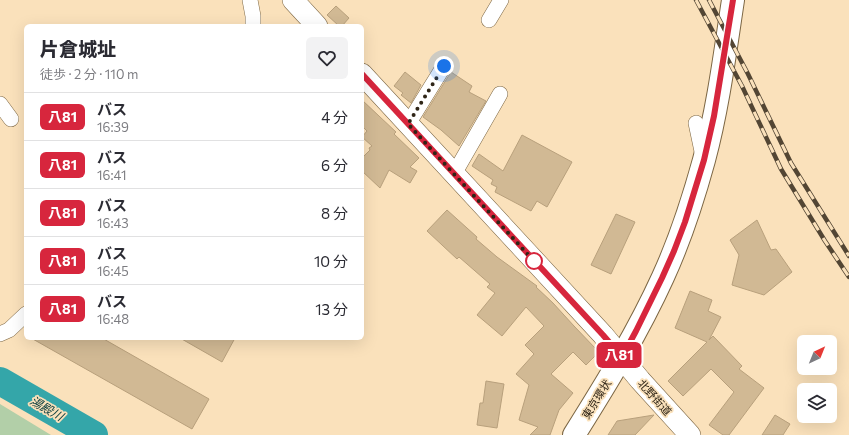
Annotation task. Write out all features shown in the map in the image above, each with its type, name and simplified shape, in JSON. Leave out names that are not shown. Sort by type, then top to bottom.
[{"type":"highway","name":"東京環状","points":[[574,435],[602,391],[636,331],[662,278],[685,222],[704,160],[714,116],[734,0]]},
{"type":"main road","points":[[293,0],[315,24]]},
{"type":"main road","name":"北野街道","points":[[364,76],[603,335],[640,380],[690,435]]},
{"type":"street","points":[[250,0],[253,24]]},
{"type":"street","points":[[489,20],[501,0]]},
{"type":"street","points":[[408,124],[444,66]]},
{"type":"street","points":[[454,174],[500,94]]},
{"type":"street","points":[[0,104],[11,119]]},
{"type":"street","points":[[696,123],[704,160]]},
{"type":"street","points":[[0,334],[9,330],[24,316]]},
{"type":"green space","points":[[0,404],[51,435],[0,435]]},
{"type":"building","points":[[336,6],[349,18],[344,24],[337,24],[327,15]]},
{"type":"building","points":[[405,72],[421,85],[411,103],[401,95],[403,93],[394,86]]},
{"type":"building","points":[[451,72],[472,86],[469,92],[486,101],[459,146],[423,117]]},
{"type":"building","points":[[364,102],[396,132],[394,134],[419,158],[410,167],[417,171],[410,183],[389,170],[380,188],[364,173],[364,156],[372,146],[364,139],[364,135],[367,131],[364,128]]},
{"type":"building","points":[[522,135],[572,162],[547,207],[537,201],[531,211],[495,192],[497,187],[491,184],[493,180],[472,166],[479,154],[503,171]]},
{"type":"building","points":[[447,210],[477,237],[476,239],[497,257],[537,286],[536,287],[596,349],[595,356],[586,365],[573,352],[551,374],[573,393],[559,410],[550,435],[530,435],[538,427],[519,420],[529,385],[516,374],[534,354],[525,345],[544,326],[526,307],[502,336],[477,315],[495,293],[487,287],[490,284],[459,257],[457,259],[427,231]]},
{"type":"building","points":[[616,214],[635,222],[611,274],[591,265]]},
{"type":"building","points":[[757,220],[771,250],[776,249],[792,272],[764,295],[732,285],[739,255],[730,240]]},
{"type":"building","points":[[690,291],[712,300],[708,311],[721,317],[709,340],[713,336],[742,366],[739,369],[764,388],[729,435],[723,435],[709,425],[734,392],[711,369],[683,396],[668,381],[707,342],[675,328]]},
{"type":"building","points":[[35,340],[106,340],[209,399],[192,429]]},
{"type":"building","points":[[184,340],[234,340],[222,362]]},
{"type":"building","points":[[486,381],[504,384],[497,428],[477,425],[480,403],[483,403]]},
{"type":"building","points":[[654,415],[635,435],[608,435],[617,421]]},
{"type":"building","points":[[775,415],[790,424],[783,435],[762,435]]},
{"type":"waterway","name":"湯殿川","points":[[0,381],[94,435]]},
{"type":"railway","points":[[696,0],[742,86],[781,169],[849,277]]},
{"type":"railway","points":[[709,0],[748,74],[791,163],[849,256]]},
{"type":"bus line","name":"八81","points":[[364,76],[622,357],[662,278],[685,222],[704,160],[714,116],[733,0]]},
{"type":"route","points":[[444,66],[408,124],[534,261]]}]
